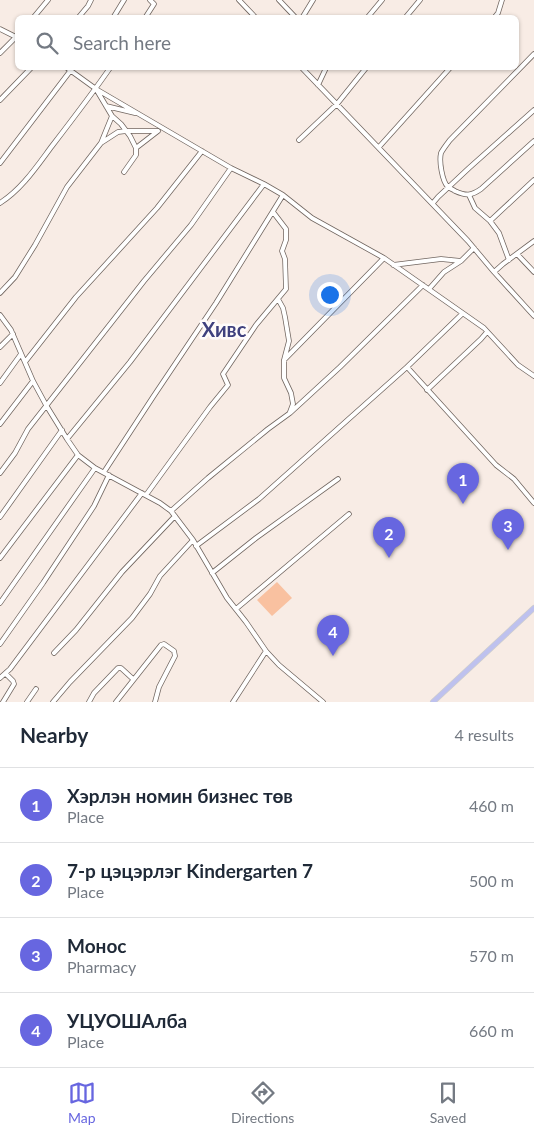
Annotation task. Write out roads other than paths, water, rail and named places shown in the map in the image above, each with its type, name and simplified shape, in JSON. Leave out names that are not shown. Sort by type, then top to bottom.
[{"type":"main road","points":[[433,702],[534,608]]},
{"type":"street","points":[[36,15],[48,0]]},
{"type":"street","points":[[80,15],[91,0]]},
{"type":"street","points":[[114,15],[124,0]]},
{"type":"street","points":[[147,15],[154,4],[150,0]]},
{"type":"street","points":[[239,0],[253,15]]},
{"type":"street","points":[[244,5],[248,0]]},
{"type":"street","points":[[304,15],[313,0]]},
{"type":"street","points":[[370,15],[382,0]]},
{"type":"street","points":[[408,15],[420,0]]},
{"type":"street","points":[[496,15],[502,0]]},
{"type":"street","points":[[281,1],[293,15]]},
{"type":"street","points":[[0,29],[15,36]]},
{"type":"street","points":[[0,53],[15,39]]},
{"type":"street","points":[[519,69],[534,54]]},
{"type":"street","points":[[0,100],[29,70]]},
{"type":"street","points":[[0,163],[71,70],[96,89],[231,168],[264,184],[312,218],[384,258],[473,320],[488,332],[514,361],[534,376]]},
{"type":"street","points":[[0,203],[21,185],[109,70]]},
{"type":"street","points":[[304,70],[433,204],[534,316]]},
{"type":"street","points":[[318,84],[325,70]]},
{"type":"street","points":[[299,140],[337,104],[364,70]]},
{"type":"street","points":[[379,147],[448,70]]},
{"type":"street","points":[[518,70],[450,140],[442,152],[440,161],[448,188],[461,194],[475,194],[534,141]]},
{"type":"street","points":[[96,89],[112,116],[121,124],[136,148],[136,155],[124,172]]},
{"type":"street","points":[[106,106],[140,115]]},
{"type":"street","points":[[433,204],[534,110]]},
{"type":"street","points":[[102,143],[112,116]]},
{"type":"street","points":[[136,148],[163,128]]},
{"type":"street","points":[[0,293],[15,277],[67,187],[102,143],[114,134],[126,131],[158,131]]},
{"type":"street","points":[[25,362],[76,297],[157,208],[202,151]]},
{"type":"street","points":[[0,473],[46,405],[190,226],[231,168]]},
{"type":"street","points":[[490,221],[534,180]]},
{"type":"street","points":[[67,439],[130,362],[264,184]]},
{"type":"street","points":[[469,195],[475,208],[490,221],[499,234],[509,260]]},
{"type":"street","points":[[104,472],[216,303],[283,196]]},
{"type":"street","points":[[0,678],[6,674],[228,385],[223,374],[256,325],[286,289],[285,259],[282,251],[286,240],[286,229],[273,212]]},
{"type":"street","points":[[494,272],[534,241]]},
{"type":"street","points":[[428,290],[444,272],[461,261],[474,248]]},
{"type":"street","points":[[517,254],[534,272]]},
{"type":"street","points":[[284,360],[384,258]]},
{"type":"street","points":[[393,265],[441,259],[461,261]]},
{"type":"street","points":[[171,511],[208,478],[290,413],[340,367],[423,285]]},
{"type":"street","points":[[278,299],[283,308],[289,342],[284,360],[284,378],[291,393],[293,404],[290,413]]},
{"type":"street","points":[[196,546],[260,499],[407,367],[462,314]]},
{"type":"street","points":[[0,315],[13,334],[46,405],[78,454],[95,468],[160,503],[171,511],[193,540],[227,598],[266,650],[279,665],[323,702]]},
{"type":"street","points":[[427,390],[488,332]]},
{"type":"street","points":[[0,347],[13,334]]},
{"type":"street","points":[[0,383],[21,354]]},
{"type":"street","points":[[407,367],[496,465],[514,479],[534,503]]},
{"type":"street","points":[[0,424],[33,380]]},
{"type":"street","points":[[0,517],[62,430]]},
{"type":"street","points":[[0,558],[78,454]]},
{"type":"street","points":[[0,603],[95,468]]},
{"type":"street","points":[[0,644],[94,506],[109,475]]},
{"type":"street","points":[[212,574],[256,538],[338,479]]},
{"type":"street","points":[[236,609],[349,514]]},
{"type":"street","points":[[54,653],[76,630],[122,572],[175,516]]},
{"type":"street","points":[[53,702],[132,618],[150,594],[160,576],[193,540]]},
{"type":"street","points":[[116,702],[133,679],[164,644],[174,652],[175,656],[159,687],[154,702]]},
{"type":"street","points":[[233,702],[266,650]]},
{"type":"street","points":[[89,702],[94,693],[118,668],[121,668],[133,679]]},
{"type":"street","points":[[3,702],[14,684],[6,674]]},
{"type":"street","points":[[27,702],[36,689]]},
{"type":"place","name":"Хэрлэн номин бизнес төв","points":[[463,504]]},
{"type":"place","name":"Монос","points":[[508,550]]},
{"type":"place","name":"7-р цэцэрлэг Kindergarten 7","points":[[389,558]]},
{"type":"place","name":"УЦУОШАлба","points":[[333,656]]},
{"type":"district","name":"Хивс","points":[[224,329]]}]
